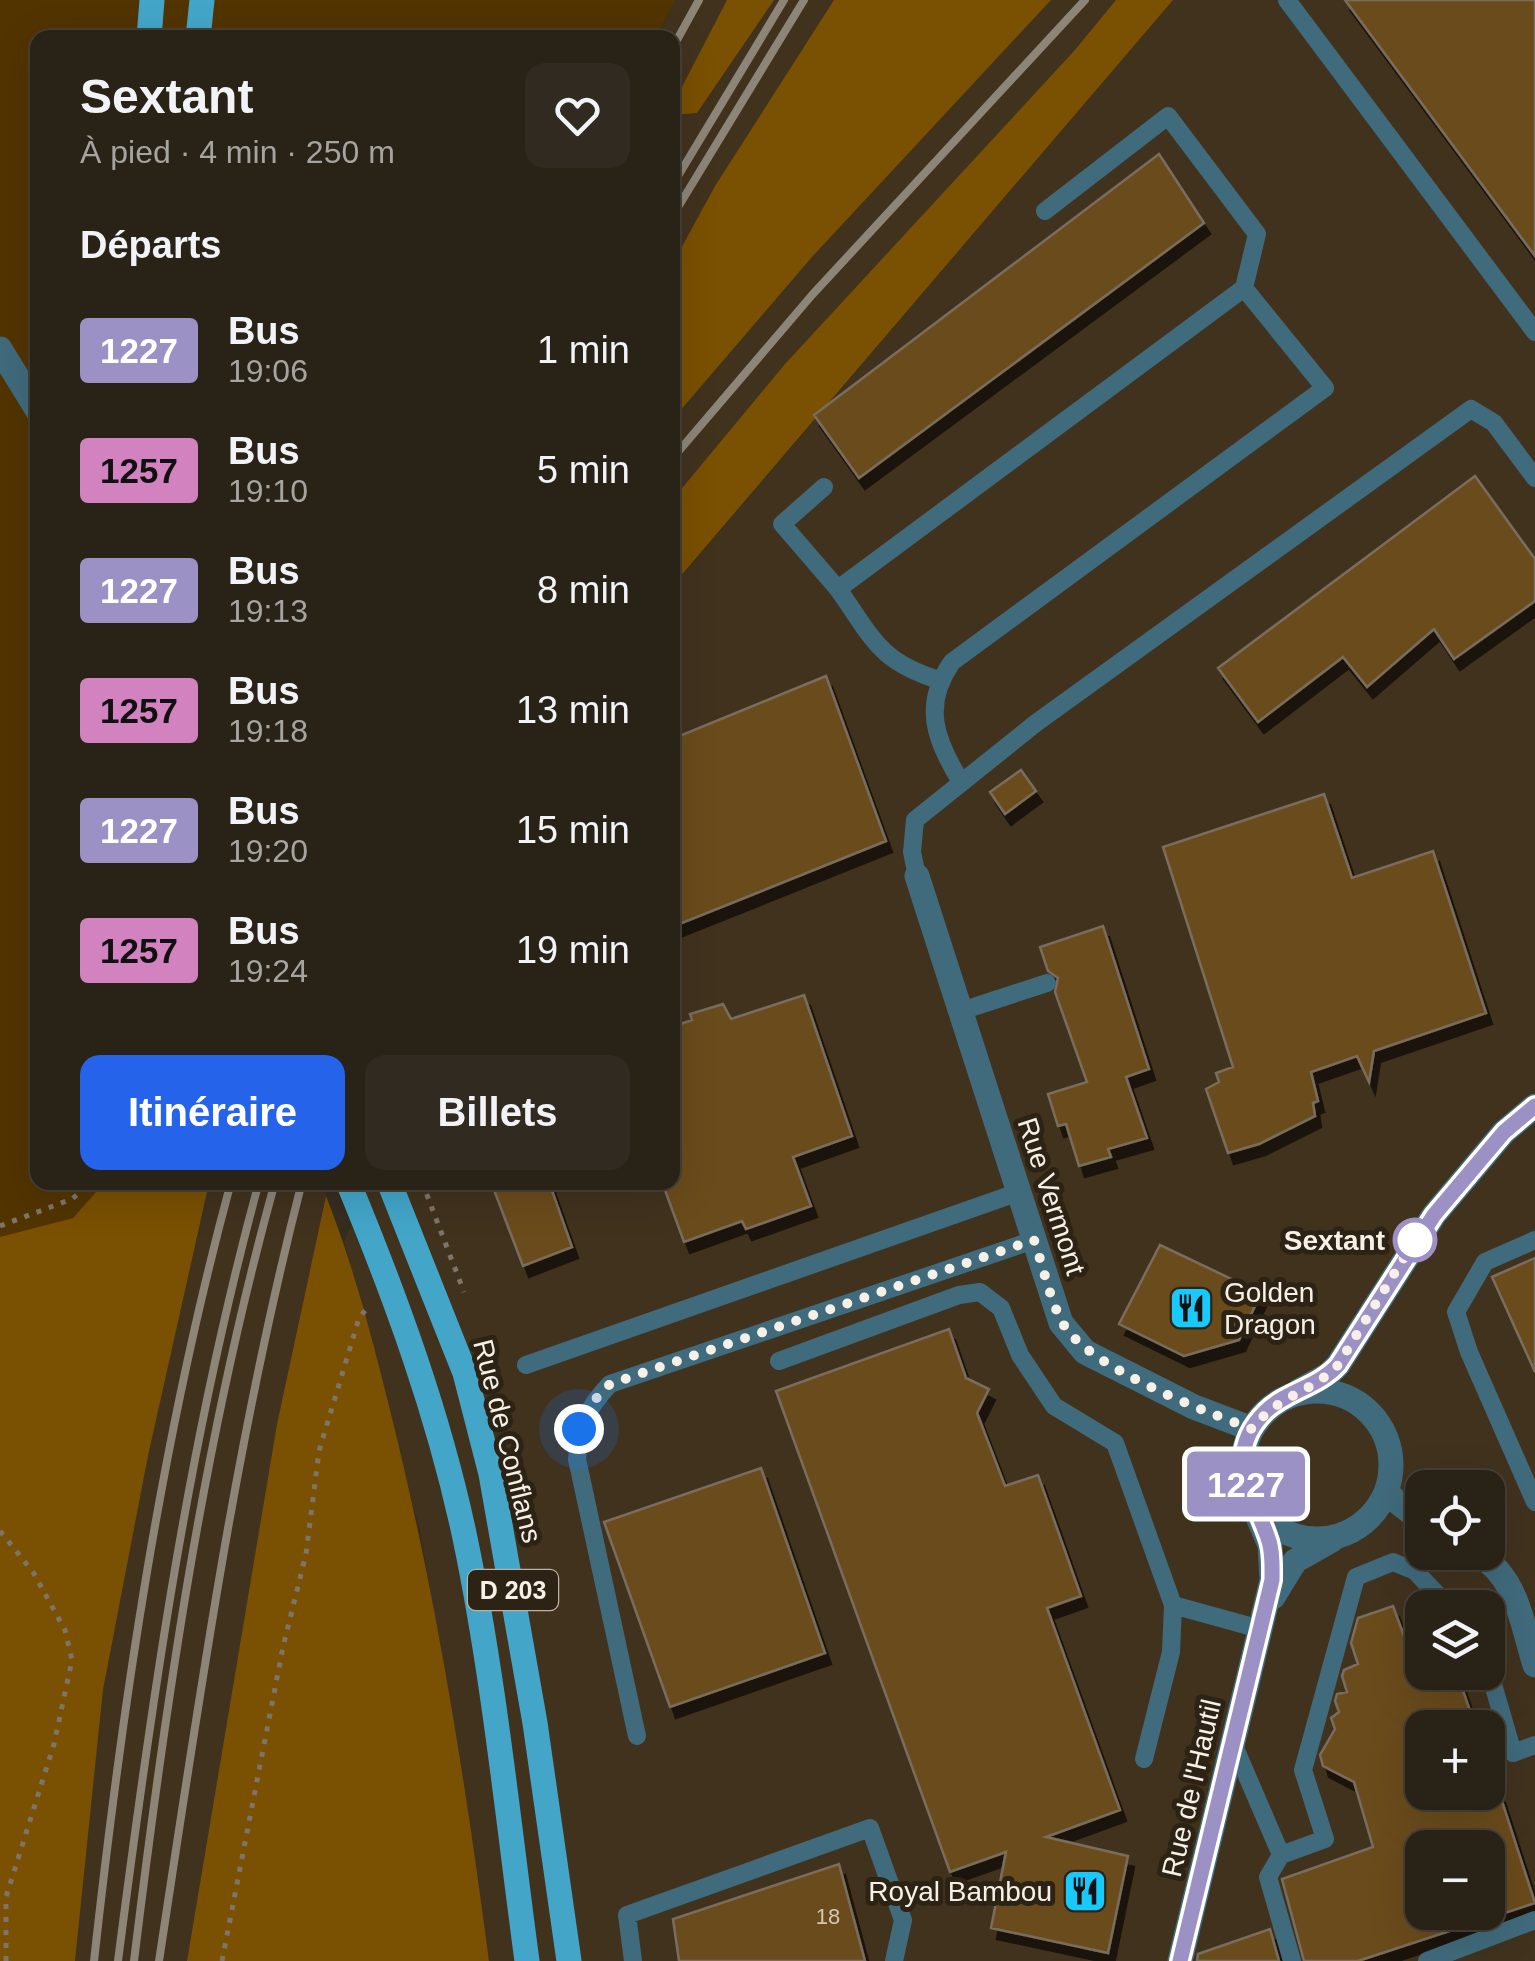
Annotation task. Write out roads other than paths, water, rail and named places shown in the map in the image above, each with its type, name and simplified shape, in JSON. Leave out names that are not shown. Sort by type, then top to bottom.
[{"type":"main road","points":[[149,30],[152,0]]},
{"type":"main road","points":[[199,30],[202,0]]},
{"type":"main road","name":"D 203","points":[[351,1190],[425,1386],[465,1538],[494,1708],[527,1961]]},
{"type":"main road","name":"Rue de Conflans","points":[[392,1190],[464,1373],[490,1474],[535,1723],[569,1961]]},
{"type":"street","points":[[0,349],[30,398]]},
{"type":"street","name":"Rue Vermont","points":[[917,876],[1061,1323],[1086,1352],[1194,1407],[1252,1429]]},
{"type":"street","points":[[1288,1396],[1310,1390],[1336,1392],[1377,1420],[1388,1443],[1392,1468],[1386,1493],[1378,1508],[1351,1532],[1305,1538],[1282,1531],[1263,1517],[1250,1498],[1243,1474],[1244,1451],[1252,1429],[1267,1410],[1288,1396],[1328,1375],[1359,1334],[1434,1215],[1504,1132],[1535,1106]]},
{"type":"street","points":[[1359,1334],[1351,1376],[1365,1409]]},
{"type":"street","points":[[1386,1493],[1405,1508]]},
{"type":"street","name":"Rue de l'Hautil","points":[[1180,1961],[1272,1580],[1270,1545],[1250,1498]]},
{"type":"street","name":"Rue de l'Hautil","points":[[1260,1630],[1280,1580],[1295,1561],[1351,1532]]},
{"type":"street","points":[[1499,1570],[1508,1580],[1535,1665]]},
{"type":"lane","points":[[1287,0],[1535,332]]},
{"type":"lane","points":[[838,589],[1244,288],[1258,234],[1168,116],[1046,211]]},
{"type":"lane","points":[[961,782],[942,752],[934,720],[939,680],[952,662],[1325,388],[1244,288]]},
{"type":"lane","points":[[917,876],[912,852],[915,820],[1036,723],[1471,408],[1494,423],[1535,478]]},
{"type":"lane","points":[[824,487],[782,524],[838,589],[885,656],[910,671],[939,680]]},
{"type":"lane","points":[[961,1011],[1047,983]]},
{"type":"lane","points":[[526,1365],[1019,1192]]},
{"type":"lane","points":[[637,1736],[577,1459],[579,1429],[590,1405],[610,1384],[1034,1240]]},
{"type":"lane","points":[[1535,1240],[1485,1262],[1456,1312],[1469,1352],[1535,1502]]},
{"type":"lane","points":[[779,1362],[959,1296],[980,1292],[1002,1308],[1020,1355],[1054,1406],[1115,1443],[1174,1606],[1171,1652],[1144,1760]]},
{"type":"lane","points":[[1292,1961],[1268,1877],[1281,1854],[1325,1840],[1303,1770],[1356,1577],[1393,1562],[1416,1571],[1433,1590]]},
{"type":"lane","points":[[1174,1606],[1260,1630]]},
{"type":"lane","points":[[1495,1690],[1513,1753],[1535,1745]]},
{"type":"lane","points":[[1232,1741],[1281,1854]]},
{"type":"lane","points":[[633,1961],[626,1915],[870,1828],[903,1920],[894,1961]]},
{"type":"lane","points":[[1427,1961],[1535,1920]]},
{"type":"railway","points":[[680,34],[699,0]]},
{"type":"railway","points":[[680,173],[784,0]]},
{"type":"railway","points":[[680,204],[804,0]]},
{"type":"railway","points":[[680,450],[812,295],[1085,0]]},
{"type":"railway","points":[[94,1961],[132,1667],[165,1471],[229,1190]]},
{"type":"railway","points":[[118,1961],[175,1569],[212,1375],[257,1190]]},
{"type":"railway","points":[[134,1961],[190,1569],[228,1375],[273,1190]]},
{"type":"railway","points":[[159,1961],[238,1472],[300,1190]]},
{"type":"place","name":"Sextant","points":[[1415,1240]]},
{"type":"place","name":"Golden Dragon","points":[[1191,1308]]},
{"type":"place","name":"Royal Bambou","points":[[1085,1891]]}]
